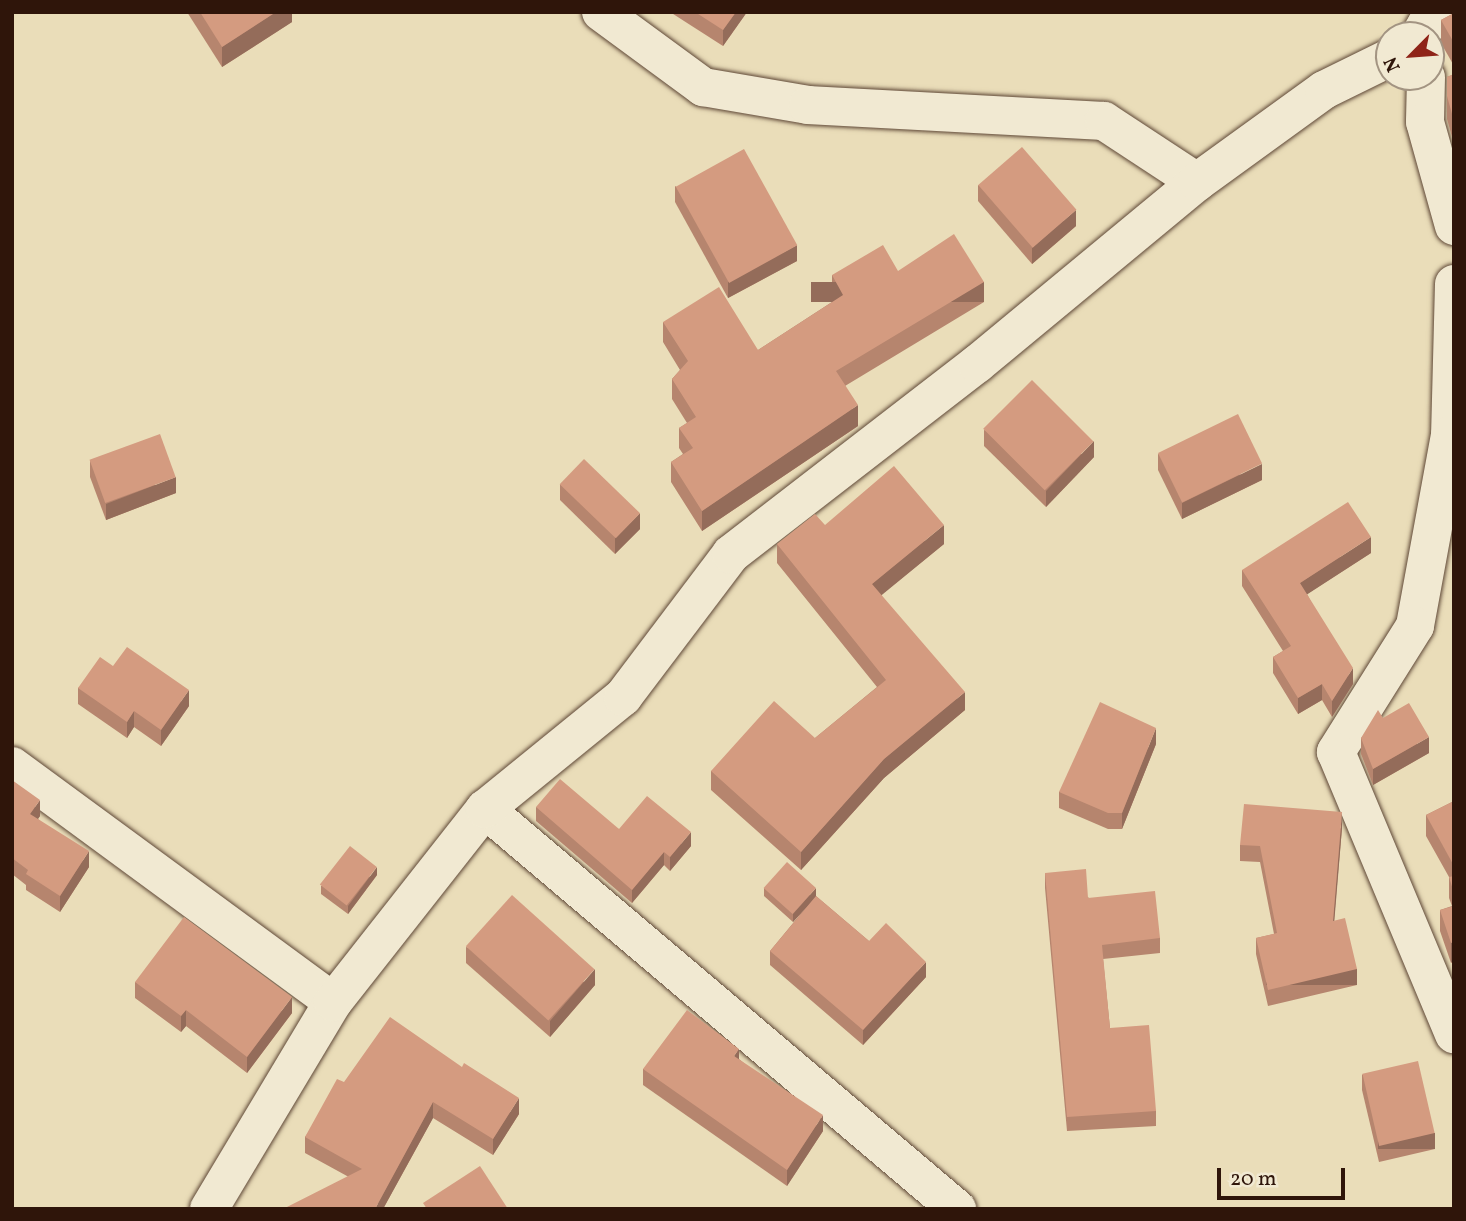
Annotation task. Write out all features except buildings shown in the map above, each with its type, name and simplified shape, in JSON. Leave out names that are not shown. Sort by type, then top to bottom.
[{"type":"street","points":[[601,12],[704,87],[808,104],[1104,121],[1197,182]]},
{"type":"street","points":[[209,1209],[332,1002],[485,809],[623,697],[731,554],[977,364],[1197,182],[1324,90],[1375,65]]},
{"type":"street","points":[[1426,91],[1425,122],[1454,226]]},
{"type":"street","points":[[1454,284],[1450,435],[1415,626],[1336,752],[1454,1034]]},
{"type":"street","points":[[12,766],[332,1002]]},
{"type":"street","points":[[485,809],[957,1209]]}]
